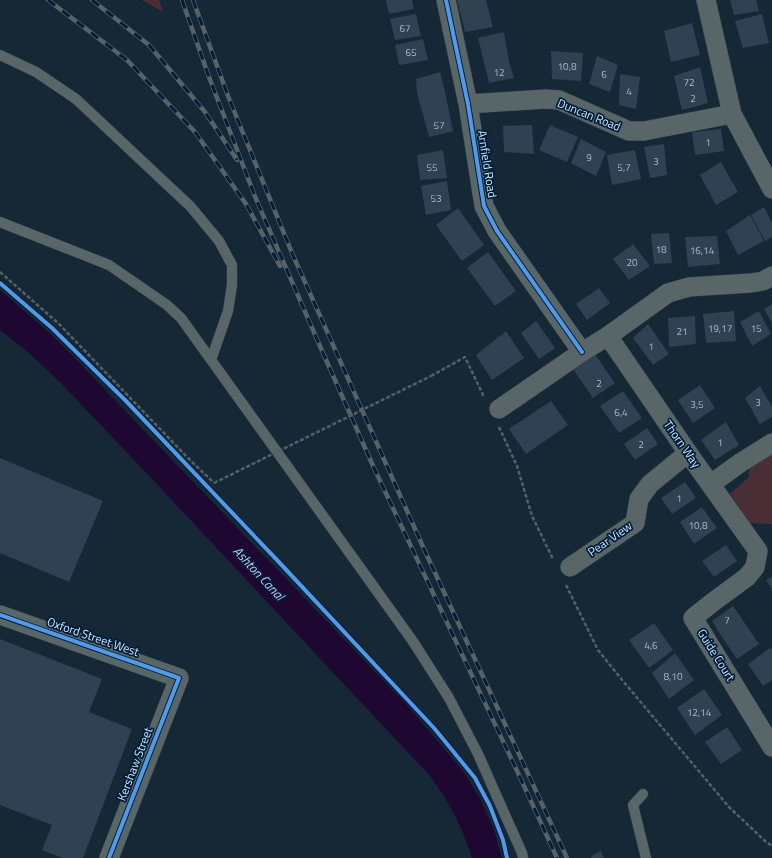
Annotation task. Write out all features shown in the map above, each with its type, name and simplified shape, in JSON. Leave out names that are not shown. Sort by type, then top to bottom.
[{"type":"street","name":"Arnfield Road","points":[[446,0],[468,104],[484,206],[497,231],[582,352]]},
{"type":"street","points":[[706,0],[732,114],[772,189]]},
{"type":"street","name":"Duncan Road","points":[[468,104],[545,99],[558,100],[629,132],[644,131],[732,114]]},
{"type":"street","points":[[494,412],[608,336],[668,293],[689,287],[763,282],[772,276]]},
{"type":"street","name":"Thorn Way","points":[[608,336],[688,453],[711,484],[765,548]]},
{"type":"street","points":[[711,484],[740,463],[772,443]]},
{"type":"street","name":"Pear View","points":[[564,572],[635,523],[639,499],[650,484],[688,453]]},
{"type":"street","name":"Guide Court","points":[[765,548],[756,566],[747,576],[693,618],[772,747]]},
{"type":"street","name":"Oxford Street West","points":[[0,615],[179,678]]},
{"type":"street","name":"Kershaw Street","points":[[109,858],[179,678]]},
{"type":"lane","points":[[0,55],[36,72],[76,99],[191,207],[219,241],[232,265],[232,285],[228,311],[211,360]]},
{"type":"lane","points":[[0,222],[109,265],[167,305],[181,318],[412,640],[449,698],[478,754],[524,858]]},
{"type":"lane","points":[[643,794],[633,805],[646,858]]},
{"type":"path","points":[[0,272],[58,323],[214,483],[431,376],[465,357],[494,412],[517,466],[532,516],[564,572],[598,650],[729,807],[772,846]]},
{"type":"shaded area","points":[[142,0],[159,0],[163,12]]},
{"type":"shaded area","points":[[772,450],[772,524],[750,523],[730,494],[749,477],[749,466]]},
{"type":"water","name":"Ashton Canal","points":[[0,290],[65,348],[406,704],[465,774],[481,800],[494,830],[502,858],[472,858],[455,816],[431,777],[60,382],[28,352],[0,330]]},
{"type":"building","points":[[386,0],[412,0],[414,9],[389,14]]},
{"type":"building","points":[[457,0],[486,0],[493,27],[465,32]]},
{"type":"building","points":[[730,0],[756,0],[759,11],[734,15]]},
{"type":"building","points":[[416,14],[421,36],[395,40],[390,19]]},
{"type":"building","points":[[762,14],[769,43],[743,48],[735,21]]},
{"type":"building","points":[[692,23],[700,55],[671,62],[664,31]]},
{"type":"building","points":[[504,32],[509,61],[514,78],[489,83],[478,38]]},
{"type":"building","points":[[423,39],[428,60],[399,65],[395,45]]},
{"type":"building","points":[[551,51],[583,53],[581,81],[552,79]]},
{"type":"building","points":[[597,56],[618,65],[610,92],[589,84]]},
{"type":"building","points":[[700,67],[708,103],[682,110],[674,76]]},
{"type":"building","points":[[440,72],[453,131],[429,137],[417,93],[416,79]]},
{"type":"building","points":[[620,74],[640,77],[636,109],[619,105]]},
{"type":"building","points":[[532,125],[534,154],[504,152],[503,126]]},
{"type":"building","points":[[550,125],[578,137],[567,162],[539,150]]},
{"type":"building","points":[[721,129],[724,151],[695,155],[692,132]]},
{"type":"building","points":[[581,139],[606,152],[596,176],[571,163]]},
{"type":"building","points":[[664,144],[667,175],[650,178],[644,147]]},
{"type":"building","points":[[443,150],[447,178],[420,180],[417,155]]},
{"type":"building","points":[[635,150],[641,179],[612,185],[607,155]]},
{"type":"building","points":[[721,162],[738,192],[716,205],[700,175]]},
{"type":"building","points":[[447,181],[451,210],[426,215],[421,186]]},
{"type":"building","points":[[764,207],[772,223],[772,237],[765,241],[751,215]]},
{"type":"building","points":[[458,208],[484,245],[462,261],[436,225]]},
{"type":"building","points":[[750,215],[764,241],[738,255],[726,231]]},
{"type":"building","points":[[669,233],[672,263],[654,264],[651,234]]},
{"type":"building","points":[[717,236],[720,264],[688,267],[685,237]]},
{"type":"building","points":[[633,244],[650,266],[629,280],[613,259]]},
{"type":"building","points":[[488,252],[516,291],[495,306],[467,268]]},
{"type":"building","points":[[599,288],[610,303],[587,320],[576,304]]},
{"type":"building","points":[[772,304],[772,323],[764,309]]},
{"type":"building","points":[[734,311],[736,341],[706,343],[703,314]]},
{"type":"building","points":[[759,311],[771,334],[752,346],[740,322]]},
{"type":"building","points":[[695,316],[696,344],[669,347],[668,318]]},
{"type":"building","points":[[536,321],[555,348],[539,359],[521,333]]},
{"type":"building","points":[[648,324],[669,354],[653,365],[633,338]]},
{"type":"building","points":[[506,331],[524,358],[492,380],[476,355]]},
{"type":"building","points":[[595,354],[615,383],[593,398],[573,369]]},
{"type":"building","points":[[700,385],[715,408],[693,423],[678,400]]},
{"type":"building","points":[[760,386],[772,407],[772,417],[760,424],[745,398]]},
{"type":"building","points":[[623,391],[642,418],[619,433],[600,406]]},
{"type":"building","points":[[551,401],[568,425],[526,454],[509,429]]},
{"type":"building","points":[[726,422],[739,445],[715,460],[701,440]]},
{"type":"building","points":[[647,428],[658,444],[635,460],[624,444]]},
{"type":"building","points":[[0,458],[103,501],[69,582],[0,553]]},
{"type":"building","points":[[685,482],[696,498],[672,514],[661,498]]},
{"type":"building","points":[[702,507],[717,528],[694,544],[680,522]]},
{"type":"building","points":[[726,545],[737,561],[714,577],[702,561]]},
{"type":"building","points":[[772,577],[772,589],[766,580]]},
{"type":"building","points":[[733,606],[759,644],[737,659],[712,621]]},
{"type":"building","points":[[654,623],[673,650],[649,668],[629,640]]},
{"type":"building","points":[[0,639],[102,679],[89,712],[132,729],[83,858],[63,858],[42,850],[52,825],[0,805]]},
{"type":"building","points":[[770,648],[772,650],[772,680],[763,686],[748,664]]},
{"type":"building","points":[[675,653],[694,680],[669,699],[652,673]]},
{"type":"building","points":[[704,689],[722,715],[695,735],[677,708]]},
{"type":"building","points":[[727,727],[742,750],[721,764],[705,742]]},
{"type":"building","points":[[601,851],[604,858],[592,858],[591,856]]},
{"type":"railway","points":[[48,0],[127,60],[195,132],[246,204],[280,266]]},
{"type":"railway","points":[[92,0],[149,45],[205,112],[237,160]]},
{"type":"railway","points":[[182,0],[209,77],[256,199],[323,353],[374,468],[557,858]]},
{"type":"railway","points":[[193,0],[228,96],[292,253],[424,549],[567,858]]},
{"type":"cycle path","points":[[446,0],[468,104],[484,206],[497,231],[582,352]]},
{"type":"cycle path","points":[[0,283],[52,328],[126,401],[434,728],[475,778],[490,806],[503,840],[507,858]]},
{"type":"cycle path","points":[[0,615],[179,678],[109,858]]}]
